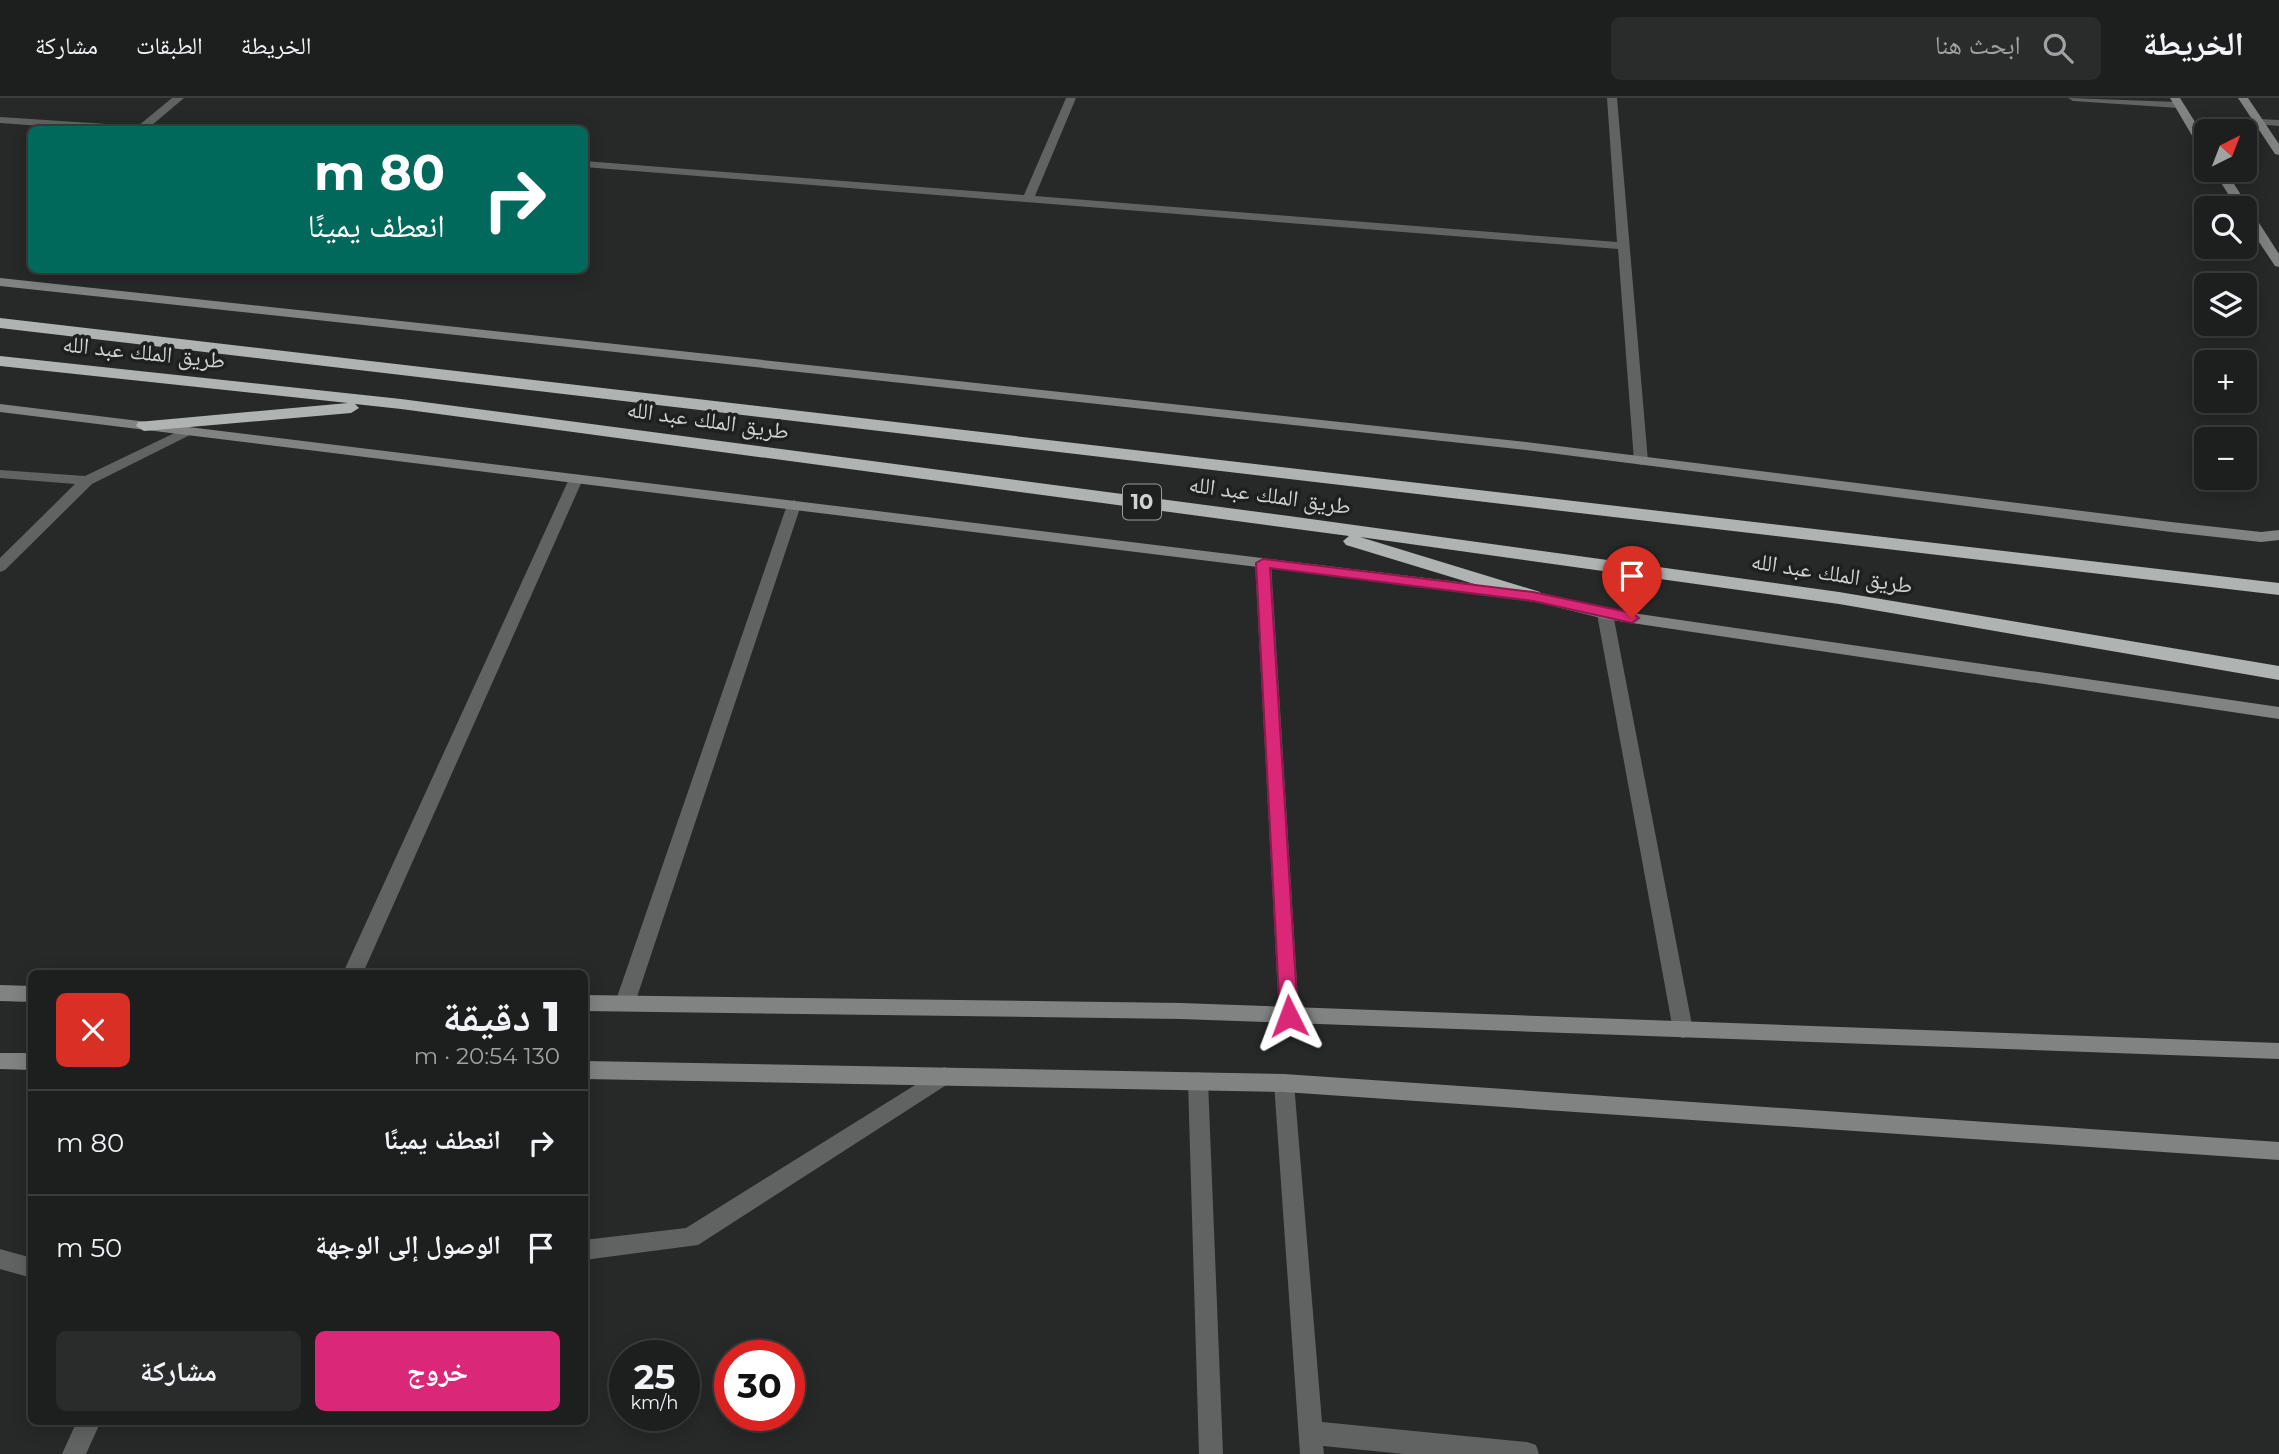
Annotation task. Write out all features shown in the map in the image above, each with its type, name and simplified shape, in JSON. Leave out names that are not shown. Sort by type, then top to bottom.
[{"type":"highway","name":"طريق الملك عبد الله","points":[[0,323],[2279,589]]},
{"type":"highway","name":"طريق الملك عبد الله","points":[[0,361],[401,404],[1289,522],[1839,598],[2279,673]]},
{"type":"highway","points":[[144,426],[401,404]]},
{"type":"highway","points":[[1289,522],[1533,596]]},
{"type":"main road","points":[[2243,98],[2279,152]]},
{"type":"main road","points":[[2177,101],[2194,129]]},
{"type":"main road","points":[[2257,230],[2279,263]]},
{"type":"main road","points":[[0,282],[1641,461],[2261,537],[2279,535]]},
{"type":"main road","points":[[0,408],[1533,596],[1605,614],[2279,713]]},
{"type":"main road","points":[[0,993],[28,994]]},
{"type":"main road","points":[[588,1003],[1289,1016],[2279,1051]]},
{"type":"main road","points":[[0,1061],[28,1062]]},
{"type":"main road","points":[[588,1070],[1284,1083],[2279,1151]]},
{"type":"street","points":[[144,126],[179,98]]},
{"type":"street","points":[[1028,199],[1071,98]]},
{"type":"street","points":[[1612,98],[1641,461]]},
{"type":"street","points":[[2073,98],[2177,101]]},
{"type":"street","points":[[0,120],[106,126]]},
{"type":"street","points":[[2259,122],[2279,123]]},
{"type":"street","points":[[588,164],[1624,246]]},
{"type":"street","points":[[0,567],[87,481],[187,431]]},
{"type":"street","points":[[0,474],[87,481]]},
{"type":"street","points":[[354,970],[576,479]]},
{"type":"street","points":[[625,1003],[794,505]]},
{"type":"street","points":[[1263,563],[1289,1016]]},
{"type":"street","points":[[1605,614],[1683,1030]]},
{"type":"street","points":[[588,1250],[690,1238],[944,1076]]},
{"type":"street","points":[[1198,1081],[1212,1454]]},
{"type":"street","points":[[1284,1083],[1312,1444],[1527,1454]]},
{"type":"street","points":[[0,1259],[28,1267]]},
{"type":"street","points":[[74,1454],[87,1425]]},
{"type":"route","points":[[1289,1016],[1263,563],[1533,596],[1632,618]]}]
